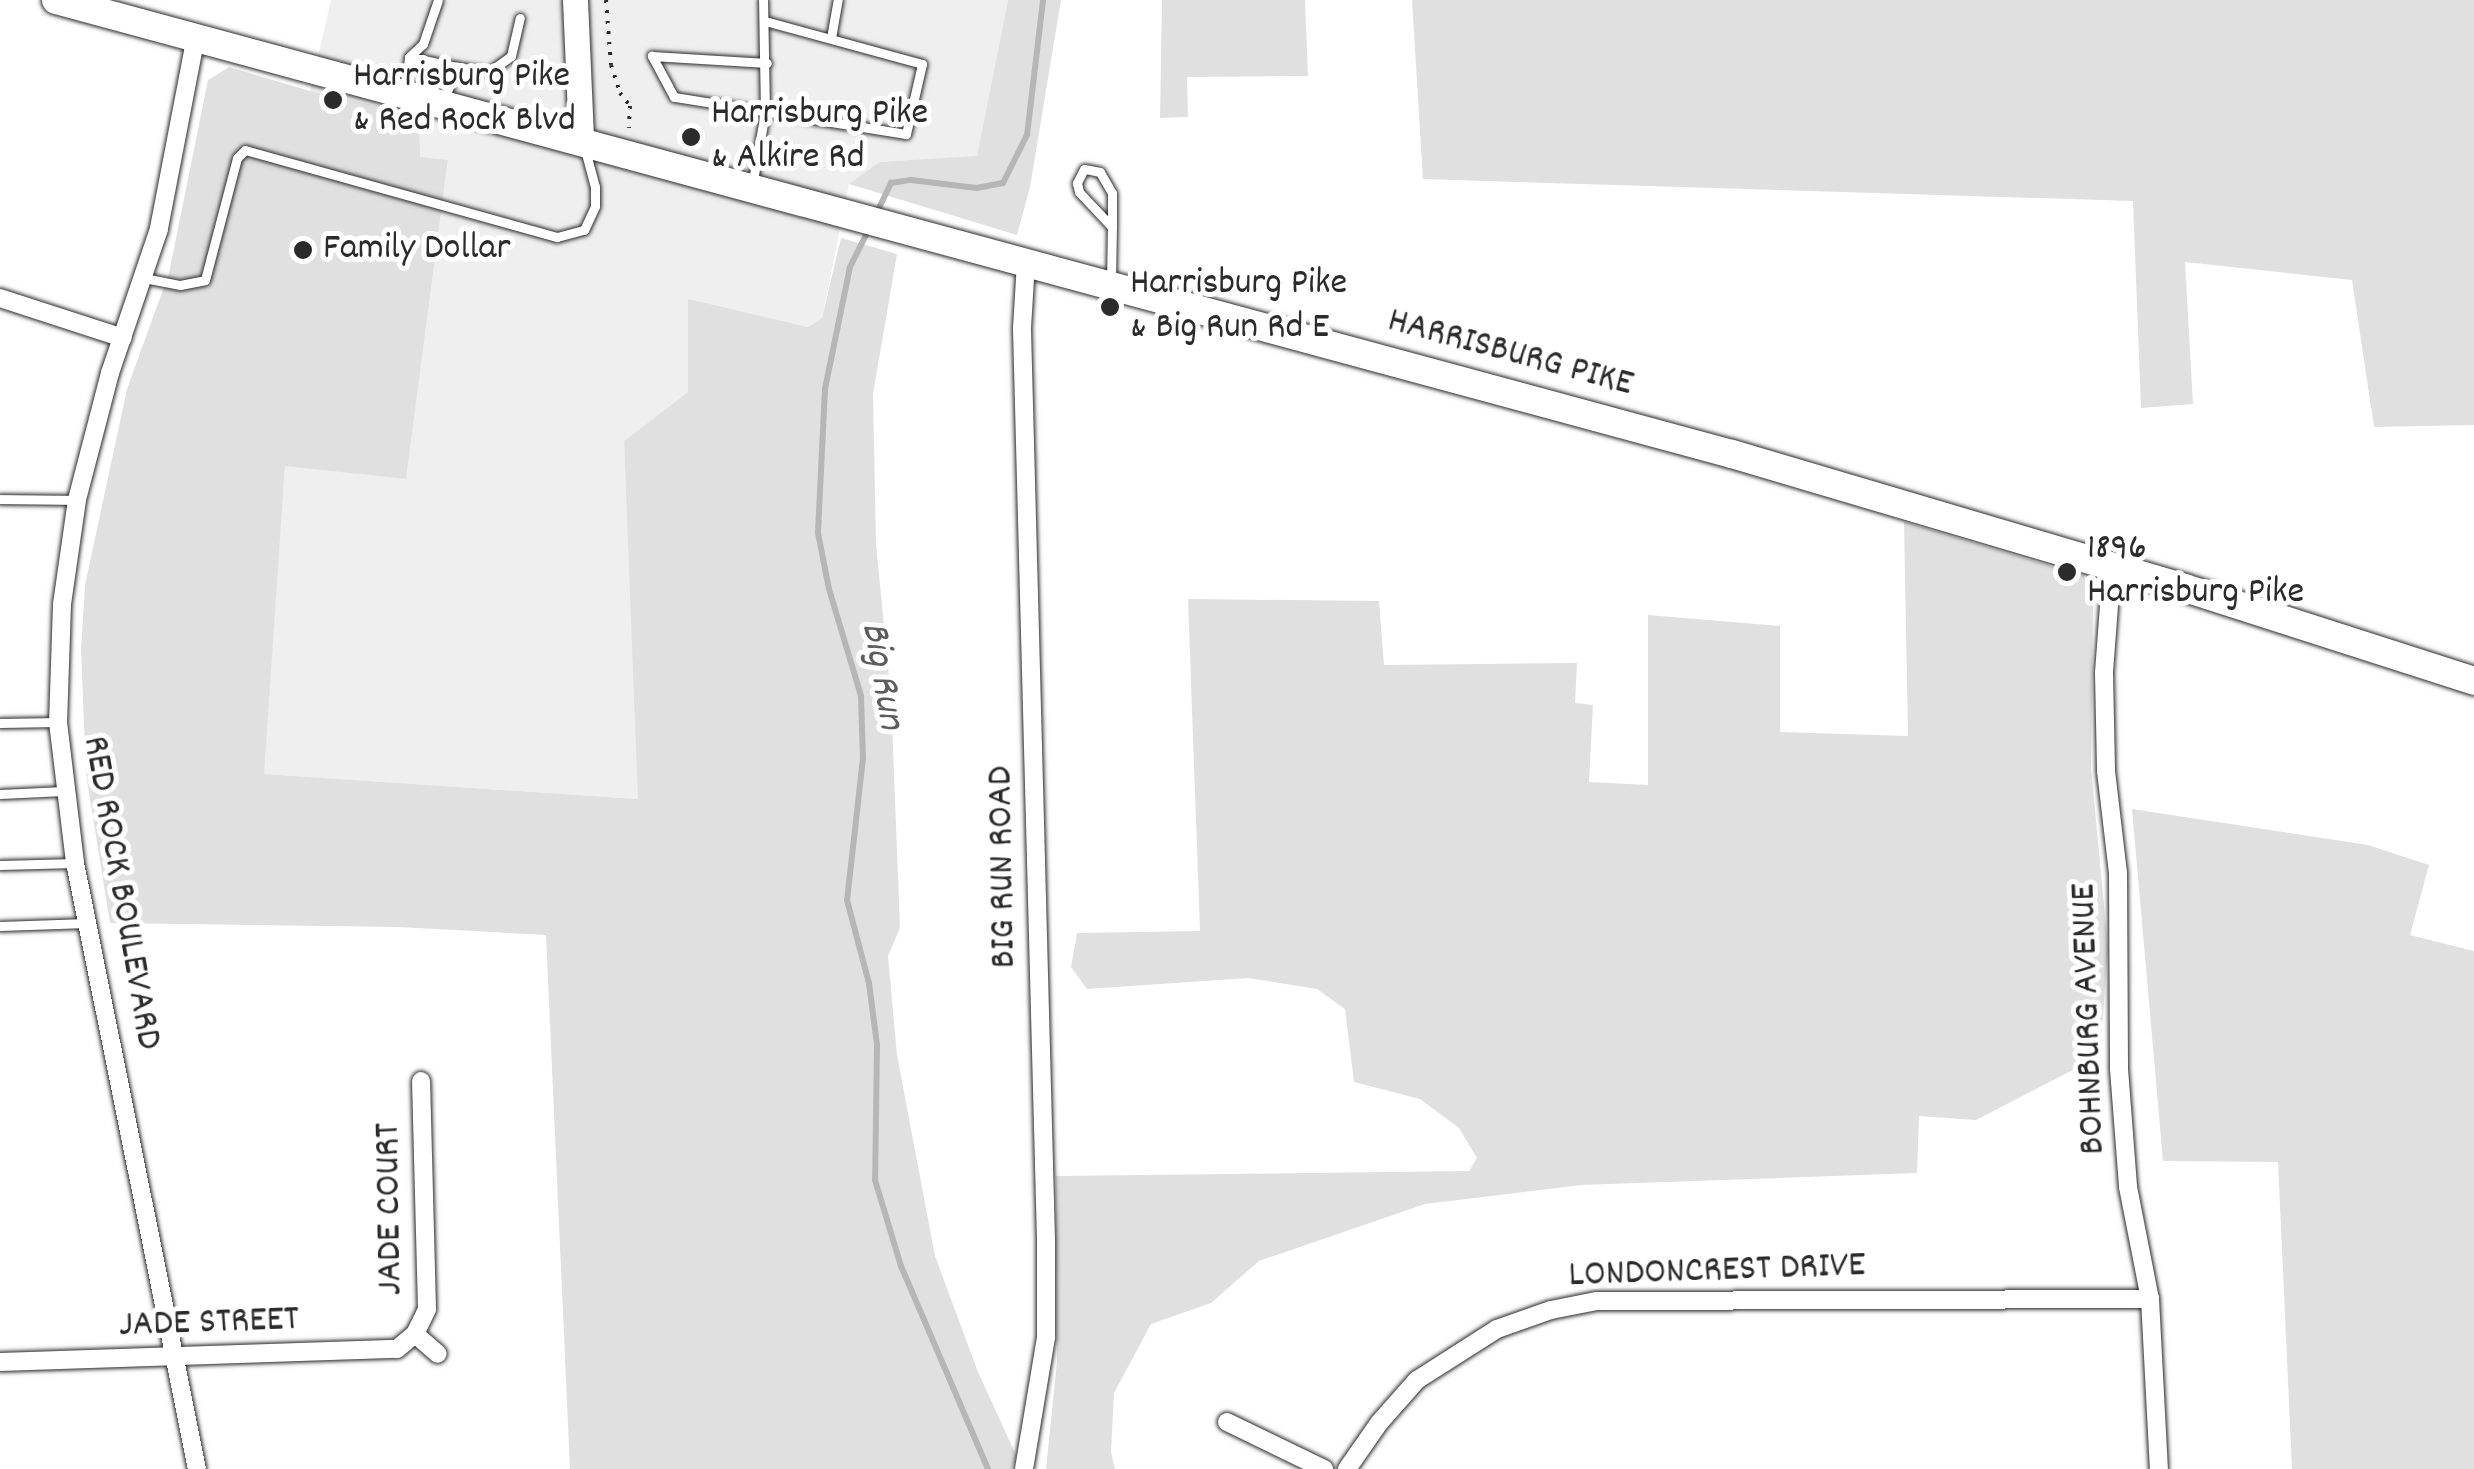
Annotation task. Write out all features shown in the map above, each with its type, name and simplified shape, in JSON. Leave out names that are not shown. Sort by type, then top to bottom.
[{"type":"main road","name":"HARRISBURG PIKE","points":[[56,0],[1732,454],[2112,566],[2474,680]]},
{"type":"main road","points":[[576,0],[581,140]]},
{"type":"street","name":"RED ROCK BOULEVARD","points":[[196,36],[159,229],[122,338],[77,500],[62,604],[58,722],[74,862],[197,1469]]},
{"type":"street","name":"BIG RUN ROAD","points":[[1026,262],[1022,328],[1046,1337],[1026,1464]]},
{"type":"street","points":[[0,298],[122,338]]},
{"type":"street","name":"BOHNBURG AVENUE","points":[[2112,566],[2104,673],[2106,772],[2118,873],[2119,1069],[2128,1187],[2150,1299],[2158,1469]]},
{"type":"street","name":"JADE COURT","points":[[415,1334],[427,1309],[421,1081]]},
{"type":"street","name":"LONDONCREST DRIVE","points":[[1347,1469],[1379,1422],[1417,1380],[1498,1329],[1551,1310],[1597,1300],[2150,1299]]},
{"type":"street","points":[[415,1334],[438,1354]]},
{"type":"street","name":"JADE STREET","points":[[0,1362],[397,1349],[415,1334]]},
{"type":"street","points":[[1227,1422],[1324,1469]]},
{"type":"lane","points":[[404,93],[408,56],[423,44],[438,0]]},
{"type":"lane","points":[[752,186],[761,155],[764,112],[763,0]]},
{"type":"lane","points":[[831,38],[838,0]]},
{"type":"lane","points":[[408,56],[489,72],[510,56],[520,18]]},
{"type":"lane","points":[[765,21],[922,64],[906,134],[674,98],[652,56],[766,64]]},
{"type":"lane","points":[[442,104],[457,67]]},
{"type":"lane","points":[[144,278],[180,285],[204,280],[237,158],[245,150],[258,150],[369,187],[557,237],[584,230],[596,206],[595,187],[581,140]]},
{"type":"lane","points":[[1111,284],[1112,227],[1112,193],[1100,172],[1084,169],[1077,183],[1079,192],[1112,227]]},
{"type":"lane","points":[[0,498],[77,500]]},
{"type":"lane","points":[[0,723],[58,722]]},
{"type":"lane","points":[[0,794],[64,791]]},
{"type":"lane","points":[[0,865],[74,862]]},
{"type":"lane","points":[[0,926],[87,923]]},
{"type":"path","points":[[606,0],[611,65],[620,93],[630,106],[626,153]]},
{"type":"shaded area","points":[[331,0],[1008,0],[977,157],[879,162],[849,184],[822,318],[808,327],[688,300],[688,392],[624,441],[639,799],[263,774],[285,465],[406,478],[448,161],[419,157],[419,115],[310,91]]},
{"type":"shaded area","points":[[1008,0],[1061,0],[1030,187],[1017,235],[849,184],[879,162],[977,156]]},
{"type":"shaded area","points":[[1162,0],[1305,0],[1308,76],[1187,77],[1188,117],[1160,118]]},
{"type":"shaded area","points":[[1412,0],[2474,0],[2474,425],[2374,427],[2352,280],[2185,262],[2193,404],[2141,408],[2133,201],[1423,179]]},
{"type":"shaded area","points":[[229,67],[310,91],[419,115],[420,157],[448,160],[406,479],[285,466],[264,774],[638,799],[624,441],[688,392],[688,299],[808,327],[822,318],[841,238],[897,254],[873,394],[876,544],[891,697],[900,928],[888,956],[897,1055],[935,1256],[978,1372],[1016,1455],[1012,1469],[570,1469],[546,935],[398,927],[110,923],[86,774],[81,649],[85,585],[127,389],[169,273],[208,80]]},
{"type":"shaded area","points":[[1904,522],[2084,576],[2093,603],[2091,768],[2108,948],[2100,1056],[1976,1120],[1919,1116],[1917,1173],[1581,1185],[1425,1204],[1259,1261],[1211,1303],[1151,1324],[1114,1393],[1111,1452],[1115,1469],[1046,1469],[1057,1362],[1056,1176],[1469,1171],[1477,1158],[1459,1128],[1420,1099],[1354,1082],[1345,1009],[1317,989],[1248,978],[1087,989],[1071,967],[1077,933],[1200,931],[1188,599],[1379,601],[1384,665],[1577,663],[1575,703],[1593,705],[1589,782],[1648,785],[1648,615],[1780,626],[1780,732],[1908,736]]},
{"type":"shaded area","points":[[2132,809],[2368,845],[2429,865],[2410,935],[2474,951],[2474,1469],[2292,1469],[2278,1162],[2163,1161]]},
{"type":"waterway","name":"Big Run","points":[[875,216],[891,183],[911,180],[977,188],[1003,183],[1027,135],[1043,0]]},
{"type":"waterway","name":"Big Run","points":[[870,227],[850,267],[825,389],[818,533],[829,589],[861,696],[863,758],[847,900],[869,983],[877,1045],[875,1180],[901,1266],[988,1469]]},
{"type":"place","name":"Harrisburg Pike & Red Rock Blvd","points":[[333,100]]},
{"type":"place","name":"Harrisburg Pike & Alkire Rd","points":[[691,137]]},
{"type":"place","name":"Family Dollar","points":[[303,250]]},
{"type":"place","name":"Harrisburg Pike & Big Run Rd E","points":[[1110,307]]},
{"type":"place","name":"1896 Harrisburg Pike","points":[[2067,572]]}]
